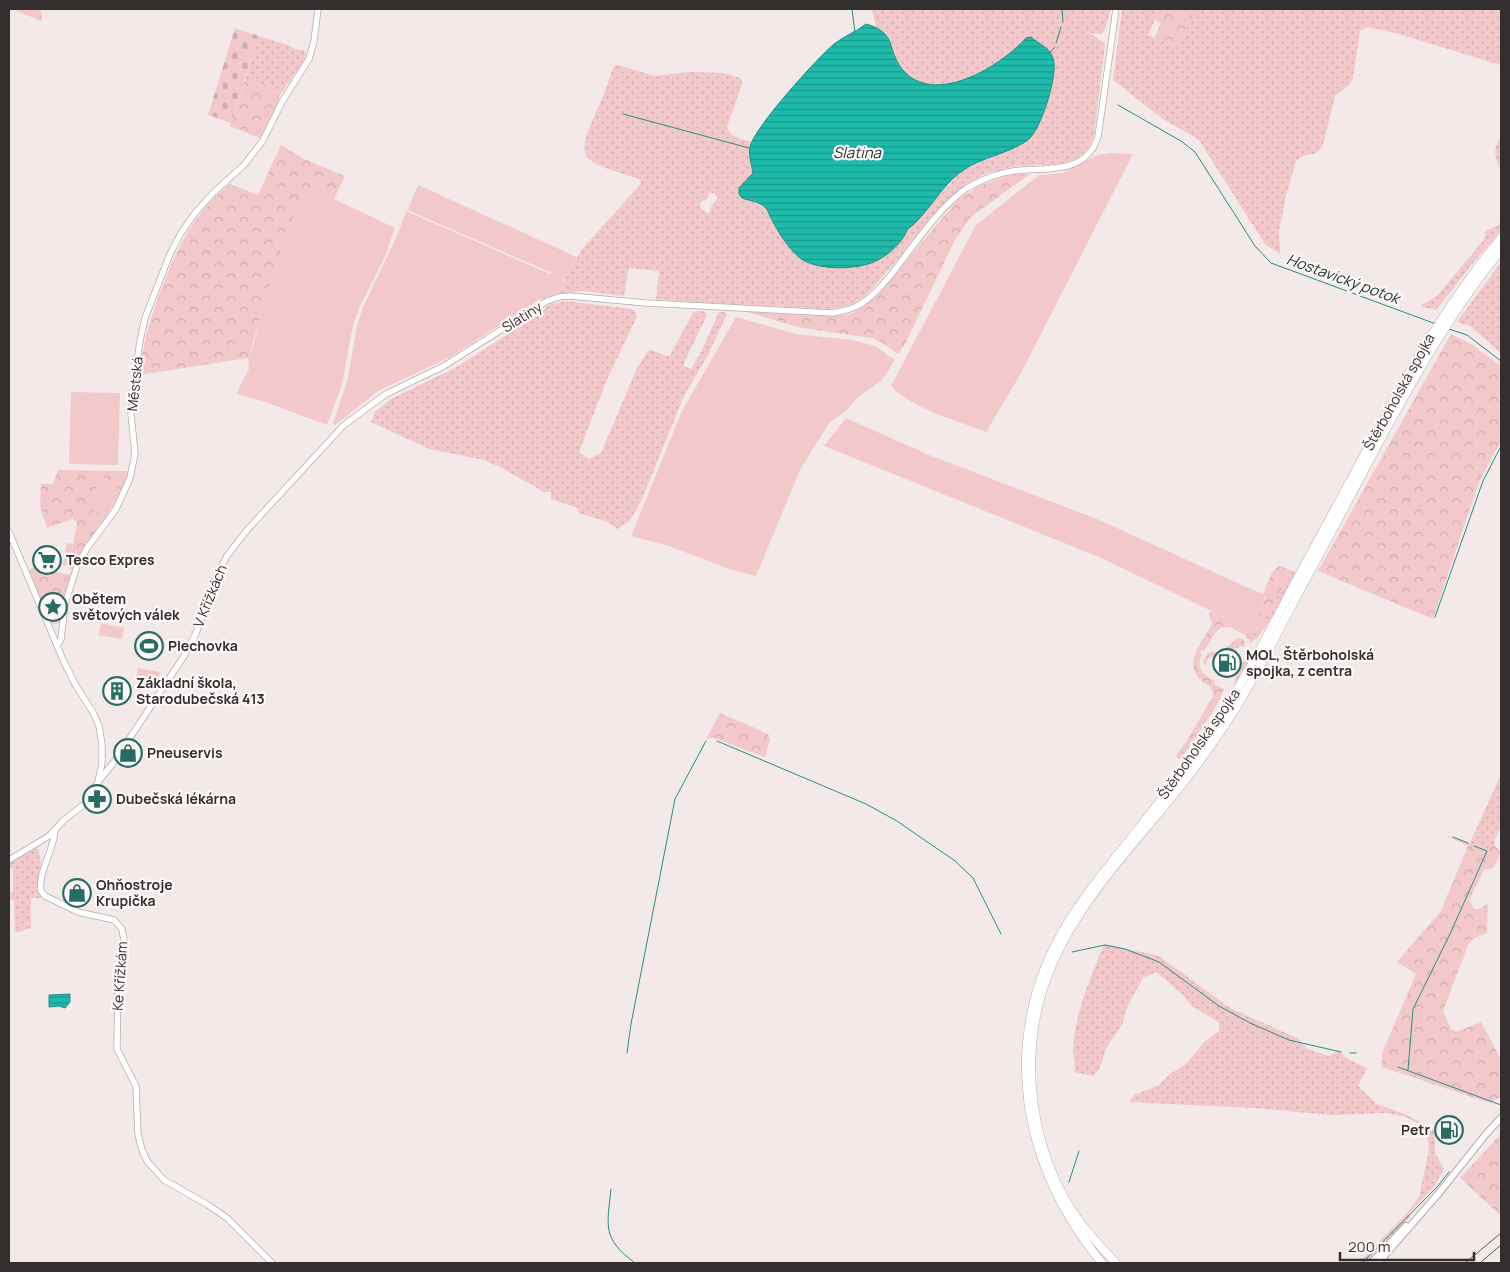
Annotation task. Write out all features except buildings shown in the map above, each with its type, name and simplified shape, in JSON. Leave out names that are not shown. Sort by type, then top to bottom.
[{"type":"highway","name":"Štěrboholská spojka","points":[[1102,1263],[1074,1226],[1049,1178],[1034,1132],[1029,1073],[1039,1006],[1049,972],[1064,938],[1091,897],[1195,768],[1232,714],[1404,397],[1438,330],[1468,279],[1501,238]]},
{"type":"highway","name":"Štěrboholská spojka","points":[[1445,319],[1501,250]]},
{"type":"highway","name":"Štěrboholská spojka","points":[[1029,1086],[1046,1155],[1058,1183],[1076,1216],[1116,1263]]},
{"type":"main road","points":[[1378,1263],[1501,1118]]},
{"type":"main road","points":[[1371,1263],[1420,1214]]},
{"type":"street","name":"Městská","points":[[57,646],[62,639],[66,604],[77,566],[87,548],[118,505],[132,472],[135,454],[131,414],[132,398],[142,329],[170,254],[184,228],[213,193],[244,165],[262,142],[282,102],[309,59],[314,41],[318,9]]},
{"type":"street","name":"Slatiny","points":[[343,426],[386,394],[444,366],[536,308],[559,297],[592,297],[646,303],[833,313],[852,308],[867,300],[946,207],[965,190],[996,175],[1013,171],[1064,168],[1084,158],[1094,148],[1098,137],[1116,9]]},
{"type":"street","name":"V Křížkách","points":[[98,782],[119,754],[186,653],[196,633],[219,571],[231,550],[343,426]]},
{"type":"street","points":[[9,532],[71,678],[94,714],[99,726],[102,745],[102,763],[98,782],[86,803],[65,819],[40,843],[9,860]]},
{"type":"street","name":"Ke Křížkám","points":[[55,830],[54,844],[41,884],[41,892],[45,896],[78,912],[114,920],[122,929],[124,940],[118,985],[117,1049],[136,1086],[138,1134],[142,1150],[150,1166],[164,1180],[221,1213],[272,1263]]},
{"type":"green space","points":[[18,9],[41,10],[42,21],[16,11]]},
{"type":"green space","points":[[872,9],[1111,9],[1105,29],[1101,34],[1090,33],[1105,44],[1094,136],[1079,157],[1070,162],[1006,168],[988,173],[971,181],[932,217],[868,293],[860,300],[847,306],[828,309],[656,300],[659,271],[629,268],[624,296],[583,291],[557,294],[582,249],[639,186],[641,181],[598,165],[588,158],[585,153],[584,147],[587,134],[614,66],[618,65],[655,76],[688,72],[723,73],[740,78],[742,84],[727,127],[734,136],[751,141],[749,151],[753,173],[746,180],[747,200],[755,201],[767,208],[771,218],[801,259],[809,262],[871,263],[885,255],[899,243],[907,230],[962,171],[1028,140],[1047,103],[1054,61],[1050,51],[1031,37],[1026,38],[1001,60],[985,70],[951,83],[934,85],[918,81],[904,71],[898,62],[889,37],[885,32],[876,27]],"holes":[[[710,193],[714,193],[718,198],[710,208],[710,212],[707,213],[701,209],[700,204],[706,200]]]},
{"type":"green space","points":[[1122,9],[1160,9],[1148,35],[1177,48],[1193,11],[1188,9],[1501,9],[1501,65],[1395,33],[1367,27],[1360,31],[1353,78],[1350,84],[1335,96],[1323,145],[1317,153],[1303,156],[1296,161],[1279,231],[1280,254],[1265,244],[1198,139],[1163,119],[1113,80]]},
{"type":"green space","points":[[1160,9],[1188,9],[1194,11],[1177,48],[1154,38],[1161,23],[1155,20]]},
{"type":"green space","points":[[235,28],[259,36],[231,123],[208,115]]},
{"type":"green space","points":[[259,36],[291,46],[294,49],[304,50],[306,54],[304,61],[279,96],[278,92],[248,80],[245,81]]},
{"type":"green space","points":[[245,81],[259,82],[278,92],[280,100],[262,139],[230,126]]},
{"type":"green space","points":[[1501,137],[1501,171],[1495,150]]},
{"type":"green space","points":[[281,145],[304,159],[345,176],[334,199],[304,187],[285,239],[248,358],[139,375],[146,339],[156,305],[170,267],[190,228],[207,206],[230,184],[258,195]]},
{"type":"green space","points":[[1110,153],[1133,154],[1020,375],[986,432],[923,407],[900,394],[891,386],[976,225],[1039,175],[1063,173],[1098,155]]},
{"type":"green space","points":[[1016,174],[1030,174],[971,217],[956,238],[904,346],[898,354],[872,338],[802,328],[740,310],[815,316],[853,313],[885,287],[958,200],[979,186]]},
{"type":"green space","points":[[418,185],[577,257],[557,294],[539,300],[450,357],[378,391],[335,425],[333,424],[348,378],[357,326],[363,307],[398,234],[406,211],[550,274],[552,273],[412,212],[408,209]]},
{"type":"green space","points":[[304,187],[395,228],[385,256],[360,306],[353,325],[342,384],[327,425],[263,401],[236,394],[249,369],[248,358],[263,308]]},
{"type":"green space","points":[[1501,221],[1501,230],[1436,310],[1420,306],[1437,296],[1483,241],[1485,231],[1497,226]]},
{"type":"green space","points":[[1501,262],[1501,353],[1470,326],[1457,322]]},
{"type":"green space","points":[[566,301],[632,309],[636,312],[637,317],[607,379],[579,452],[589,459],[601,453],[637,368],[648,351],[651,350],[667,356],[670,355],[693,313],[705,311],[707,315],[684,363],[684,366],[691,369],[719,312],[727,314],[708,355],[684,396],[642,499],[631,519],[618,529],[607,522],[579,513],[578,508],[551,499],[551,492],[544,492],[484,460],[429,449],[371,422],[375,412],[391,399],[455,368],[536,316],[550,304]]},
{"type":"green space","points":[[736,317],[796,334],[852,340],[875,346],[895,360],[882,380],[858,397],[846,411],[829,423],[800,470],[756,576],[730,569],[666,545],[631,536],[682,411]]},
{"type":"green space","points":[[1451,334],[1471,344],[1501,366],[1501,441],[1479,482],[1433,619],[1318,571]]},
{"type":"green space","points":[[71,392],[120,393],[118,465],[69,464]]},
{"type":"green space","points":[[846,418],[929,455],[1097,519],[1266,596],[1249,629],[1099,557],[824,446]]},
{"type":"green space","points":[[58,470],[129,471],[118,498],[71,570],[69,567],[77,523],[73,519],[47,528],[40,506],[41,484],[53,484]]},
{"type":"green space","points":[[103,477],[120,489],[103,516],[85,505]]},
{"type":"green space","points":[[67,543],[73,544],[69,566],[63,565]]},
{"type":"green space","points":[[1280,566],[1285,568],[1289,576],[1256,635],[1245,635],[1230,627],[1222,627],[1215,633],[1204,651],[1201,650],[1200,652],[1202,655],[1200,668],[1215,681],[1214,684],[1224,689],[1218,703],[1194,740],[1189,737],[1213,696],[1211,689],[1196,674],[1193,667],[1199,645],[1212,624],[1209,615],[1211,611],[1249,629],[1266,597],[1263,595],[1269,578]]},
{"type":"green space","points":[[34,567],[70,575],[61,623],[51,624],[28,571]]},
{"type":"green space","points":[[1285,568],[1296,573],[1270,621],[1257,638],[1249,644],[1249,640],[1245,635],[1255,635],[1257,633],[1289,576]]},
{"type":"green space","points":[[1303,575],[1305,576],[1239,697],[1197,760],[1177,783]]},
{"type":"green space","points":[[101,623],[124,628],[122,639],[99,635]]},
{"type":"green space","points":[[1237,638],[1243,639],[1245,642],[1244,647],[1231,650],[1228,648],[1218,653],[1220,655],[1208,658],[1205,666],[1203,661],[1207,654],[1225,649]]},
{"type":"green space","points":[[1256,647],[1234,686],[1242,664]]},
{"type":"green space","points":[[138,668],[160,672],[157,686],[136,683]]},
{"type":"green space","points":[[720,713],[768,734],[770,739],[765,757],[714,738],[706,739]]},
{"type":"green space","points":[[1189,737],[1194,740],[1180,759],[1176,756]]},
{"type":"green space","points":[[1500,776],[1501,827],[1494,845],[1487,849],[1470,843]]},
{"type":"green space","points":[[1445,835],[1487,849],[1494,845],[1501,852],[1493,868],[1484,870],[1469,900],[1474,909],[1480,909],[1488,903],[1487,933],[1474,938],[1468,945],[1443,1011],[1451,1029],[1456,1032],[1481,1022],[1501,1060],[1501,1097],[1490,1103],[1382,1067],[1382,1053],[1416,974],[1397,962],[1441,911],[1468,846]]},
{"type":"green space","points":[[35,848],[39,850],[41,863],[37,889],[44,898],[31,898],[31,928],[15,933],[14,900],[9,899],[9,893],[13,893],[13,868],[9,869],[9,862]]},
{"type":"green space","points":[[1104,944],[1159,956],[1230,1008],[1299,1039],[1307,1049],[1330,1056],[1338,1050],[1346,1058],[1367,1068],[1358,1086],[1377,1104],[1407,1115],[1435,1130],[1435,1153],[1444,1169],[1434,1187],[1409,1213],[1410,1217],[1365,1263],[1358,1263],[1407,1213],[1419,1197],[1429,1150],[1427,1133],[1421,1125],[1406,1117],[1387,1113],[1332,1115],[1254,1108],[1129,1102],[1134,1095],[1159,1085],[1170,1074],[1186,1064],[1205,1041],[1219,1031],[1219,1022],[1193,1007],[1181,993],[1156,972],[1143,978],[1128,1005],[1122,1025],[1106,1048],[1100,1068],[1093,1076],[1075,1072],[1074,1035],[1084,995]]},
{"type":"green space","points":[[1501,1134],[1501,1216],[1460,1178]]},
{"type":"water","name":"Slatina","points":[[866,24],[883,32],[887,37],[902,69],[915,80],[931,85],[949,84],[967,79],[1001,60],[1026,38],[1031,37],[1052,55],[1054,65],[1051,88],[1043,114],[1028,140],[1012,149],[970,166],[954,177],[907,230],[902,240],[882,258],[854,267],[824,267],[800,258],[787,245],[766,208],[742,198],[739,194],[739,188],[753,173],[750,147],[762,125],[826,51],[838,41]]},
{"type":"water","points":[[70,994],[70,1002],[65,1008],[59,1006],[49,1007],[49,995]]},
{"type":"waterway","name":"Hostavický potok","points":[[852,9],[855,33]]},
{"type":"waterway","points":[[1062,9],[1063,22]]},
{"type":"waterway","points":[[1056,43],[1061,27]]},
{"type":"waterway","points":[[1050,52],[1055,47]]},
{"type":"waterway","name":"Hostavický potok","points":[[1118,105],[1181,141],[1195,152],[1255,246],[1271,263],[1436,324]]},
{"type":"waterway","points":[[623,114],[749,148]]},
{"type":"waterway","name":"Hostavický potok","points":[[1449,329],[1467,335],[1501,361]]},
{"type":"waterway","points":[[1435,617],[1483,481],[1501,446]]},
{"type":"waterway","points":[[627,1053],[675,799],[706,741]]},
{"type":"waterway","points":[[717,741],[866,804],[897,821],[954,860],[973,878],[1001,934]]},
{"type":"waterway","points":[[1453,837],[1468,843]]},
{"type":"waterway","points":[[1408,1070],[1413,1009],[1450,934],[1487,851],[1474,846]]},
{"type":"waterway","points":[[1072,952],[1105,945],[1125,949],[1159,962],[1219,1006],[1250,1023],[1289,1040],[1341,1052]]},
{"type":"waterway","points":[[1350,1053],[1356,1053]]},
{"type":"waterway","points":[[1398,1067],[1501,1105]]},
{"type":"waterway","points":[[1069,1182],[1079,1151]]},
{"type":"waterway","points":[[1362,1263],[1437,1187],[1449,1172]]},
{"type":"waterway","points":[[611,1189],[608,1214],[609,1231],[617,1246],[635,1263]]},
{"type":"railway","points":[[1465,1263],[1501,1233]]},
{"type":"railway","points":[[1480,1263],[1501,1245]]},
{"type":"place","name":"Tesco Expres","points":[[47,560]]},
{"type":"place","name":"Obětem světových válek","points":[[53,607]]},
{"type":"place","name":"Plechovka","points":[[149,646]]},
{"type":"place","name":"MOL, Štěrboholská spojka, z centra","points":[[1227,663]]},
{"type":"place","name":"Základní škola, Starodubečská 413","points":[[117,691]]},
{"type":"place","name":"Pneuservis","points":[[128,753]]},
{"type":"place","name":"Dubečská lékárna","points":[[97,799]]},
{"type":"place","name":"Ohňostroje Krupička","points":[[77,893]]},
{"type":"place","name":"Petr","points":[[1449,1130]]}]
